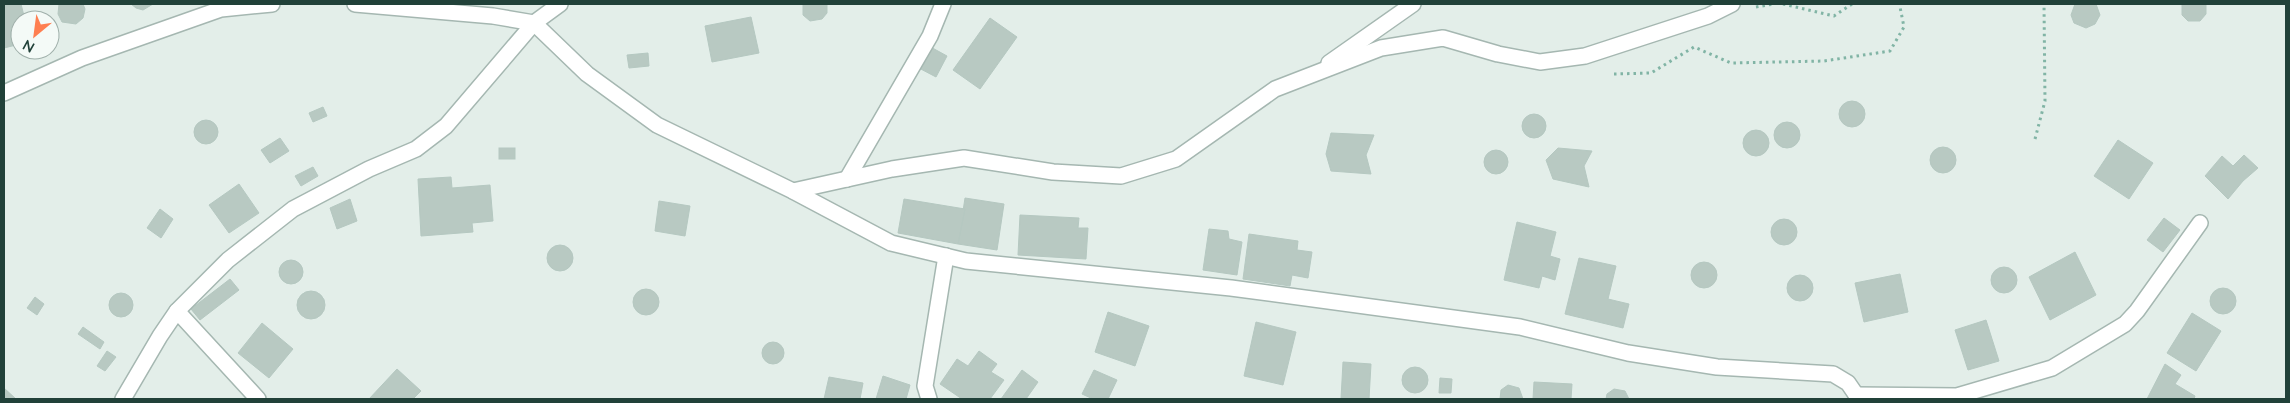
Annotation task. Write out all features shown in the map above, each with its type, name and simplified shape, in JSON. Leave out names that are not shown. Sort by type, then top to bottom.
[{"type":"street","points":[[4,93],[82,58],[221,9],[272,4]]},
{"type":"street","points":[[355,4],[493,16],[534,23],[587,74],[657,125],[792,191],[891,243],[966,261],[1231,288],[1520,327],[1628,353],[1717,367],[1833,374],[1848,383],[1858,397],[1957,396],[2052,368],[2125,324],[2137,311],[2200,223]]},
{"type":"street","points":[[123,399],[177,311],[228,260],[293,209],[369,169],[416,149],[446,126],[534,23],[560,4]]},
{"type":"street","points":[[847,179],[930,36],[943,4]]},
{"type":"street","points":[[1308,78],[1413,4]]},
{"type":"street","points":[[792,191],[892,169],[964,158],[1053,172],[1120,176],[1176,159],[1275,90],[1382,48],[1443,38],[1498,54],[1540,62],[1585,56],[1708,16],[1732,4]]},
{"type":"street","points":[[929,399],[925,386],[946,256]]},
{"type":"street","points":[[177,311],[258,399]]},
{"type":"path","points":[[1783,4],[1834,16],[1852,4]]},
{"type":"path","points":[[2035,139],[2045,101],[2044,4]]},
{"type":"path","points":[[1612,74],[1651,73],[1694,47],[1731,63],[1824,61],[1890,51],[1904,27],[1900,7]]},
{"type":"building","points":[[4,4],[21,4],[22,10],[10,10],[10,46],[4,48]]},
{"type":"building","points":[[59,4],[83,4],[85,9],[83,18],[76,24],[62,22],[60,10],[58,10]]},
{"type":"building","points":[[131,4],[153,4],[143,10]]},
{"type":"building","points":[[803,4],[827,4],[827,13],[822,19],[810,21],[803,15]]},
{"type":"building","points":[[2075,4],[2096,4],[2100,15],[2095,24],[2086,28],[2074,23],[2071,15]]},
{"type":"building","points":[[2182,4],[2206,4],[2206,14],[2200,21],[2188,21],[2182,15]]},
{"type":"building","points":[[751,17],[759,53],[712,62],[705,26]]},
{"type":"building","points":[[990,18],[1017,37],[980,89],[953,70]]},
{"type":"building","points":[[927,45],[947,56],[936,77],[917,67]]},
{"type":"building","points":[[648,53],[649,66],[629,68],[627,55]]},
{"type":"building","points":[[1852,101],[1861,105],[1865,114],[1861,123],[1852,127],[1843,123],[1839,114],[1843,105]]},
{"type":"building","points":[[323,107],[327,116],[313,122],[309,113]]},
{"type":"building","points":[[1534,114],[1543,117],[1546,126],[1543,135],[1534,138],[1525,135],[1522,126],[1525,117]]},
{"type":"building","points":[[206,120],[215,123],[218,132],[215,141],[206,144],[197,141],[194,132],[197,123]]},
{"type":"building","points":[[1787,122],[1796,126],[1800,135],[1796,144],[1787,148],[1778,144],[1774,135],[1778,126]]},
{"type":"building","points":[[1756,130],[1765,134],[1769,143],[1765,152],[1756,156],[1747,152],[1743,143],[1747,134]]},
{"type":"building","points":[[1331,133],[1374,135],[1366,155],[1371,174],[1331,171],[1326,154]]},
{"type":"building","points":[[280,138],[289,151],[270,163],[261,150]]},
{"type":"building","points":[[2118,140],[2153,163],[2129,199],[2094,176]]},
{"type":"building","points":[[1943,147],[1952,151],[1956,160],[1952,169],[1943,173],[1934,169],[1930,160],[1934,151]]},
{"type":"building","points":[[499,148],[515,148],[515,159],[499,159]]},
{"type":"building","points":[[1558,148],[1592,151],[1584,166],[1589,187],[1553,179],[1546,160]]},
{"type":"building","points":[[1496,150],[1504,154],[1508,162],[1504,170],[1496,174],[1488,170],[1484,162],[1488,154]]},
{"type":"building","points":[[2244,155],[2258,168],[2243,181],[2228,199],[2205,176],[2222,156],[2233,166]]},
{"type":"building","points":[[313,167],[318,176],[301,186],[295,176]]},
{"type":"building","points":[[451,177],[452,188],[490,185],[493,221],[472,223],[473,232],[421,236],[418,179]]},
{"type":"building","points":[[239,184],[259,213],[229,233],[209,205]]},
{"type":"building","points":[[965,198],[1004,204],[997,250],[958,244]]},
{"type":"building","points":[[350,199],[357,221],[337,229],[330,208]]},
{"type":"building","points":[[904,199],[965,209],[958,244],[898,233]]},
{"type":"building","points":[[659,201],[690,206],[685,236],[655,231]]},
{"type":"building","points":[[160,209],[173,219],[161,238],[147,228]]},
{"type":"building","points":[[1020,215],[1079,218],[1078,228],[1088,228],[1086,259],[1018,255]]},
{"type":"building","points":[[2164,218],[2180,230],[2163,252],[2147,240]]},
{"type":"building","points":[[1784,219],[1793,223],[1797,232],[1793,241],[1784,245],[1775,241],[1771,232],[1775,223]]},
{"type":"building","points":[[1517,222],[1556,232],[1550,256],[1560,259],[1555,280],[1542,276],[1539,288],[1504,280]]},
{"type":"building","points":[[1209,229],[1228,231],[1229,239],[1242,242],[1237,275],[1203,270]]},
{"type":"building","points":[[1249,234],[1298,241],[1297,250],[1312,252],[1308,278],[1292,275],[1290,286],[1243,279]]},
{"type":"building","points":[[560,245],[569,249],[573,258],[569,267],[560,271],[551,267],[547,258],[551,249]]},
{"type":"building","points":[[2075,252],[2096,295],[2050,320],[2029,277]]},
{"type":"building","points":[[1579,258],[1616,266],[1608,299],[1629,304],[1623,328],[1565,314]]},
{"type":"building","points":[[291,260],[300,263],[303,272],[300,281],[291,284],[282,281],[279,272],[282,263]]},
{"type":"building","points":[[1704,262],[1713,266],[1717,275],[1713,284],[1704,288],[1695,284],[1691,275],[1695,266]]},
{"type":"building","points":[[2004,267],[2013,271],[2017,280],[2013,289],[2004,293],[1995,289],[1991,280],[1995,271]]},
{"type":"building","points":[[1900,274],[1908,312],[1864,322],[1855,283]]},
{"type":"building","points":[[1800,275],[1809,279],[1813,288],[1809,297],[1800,301],[1791,297],[1787,288],[1791,279]]},
{"type":"building","points":[[230,279],[239,290],[200,320],[191,309]]},
{"type":"building","points":[[2223,288],[2232,292],[2236,301],[2232,310],[2223,314],[2214,310],[2210,301],[2214,292]]},
{"type":"building","points":[[646,289],[655,293],[659,302],[655,311],[646,315],[637,311],[633,302],[637,293]]},
{"type":"building","points":[[311,291],[321,295],[325,305],[321,315],[311,319],[301,315],[297,305],[301,295]]},
{"type":"building","points":[[121,293],[130,296],[133,305],[130,314],[121,317],[112,314],[109,305],[112,296]]},
{"type":"building","points":[[35,297],[44,304],[37,315],[27,308]]},
{"type":"building","points":[[1108,312],[1149,326],[1135,366],[1095,352]]},
{"type":"building","points":[[2192,313],[2221,331],[2196,371],[2167,353]]},
{"type":"building","points":[[1986,320],[1999,361],[1968,370],[1955,330]]},
{"type":"building","points":[[1256,322],[1296,332],[1283,385],[1244,376]]},
{"type":"building","points":[[262,323],[293,349],[269,378],[238,353]]},
{"type":"building","points":[[83,327],[104,342],[100,349],[78,334]]},
{"type":"building","points":[[773,342],[781,345],[784,353],[781,361],[773,364],[765,361],[762,353],[765,345]]},
{"type":"building","points":[[107,351],[116,357],[105,371],[97,366]]},
{"type":"building","points":[[979,351],[997,364],[991,372],[1004,380],[990,399],[962,399],[940,384],[957,359],[968,366]]},
{"type":"building","points":[[1343,362],[1371,364],[1369,399],[1341,399]]},
{"type":"building","points":[[2165,364],[2181,375],[2175,384],[2195,396],[2194,399],[2147,399]]},
{"type":"building","points":[[1415,367],[1424,371],[1428,380],[1424,389],[1415,393],[1406,389],[1402,380],[1406,371]]},
{"type":"building","points":[[397,369],[421,391],[413,399],[369,399]]},
{"type":"building","points":[[1022,370],[1038,382],[1026,399],[1001,399]]},
{"type":"building","points":[[1094,370],[1117,380],[1108,399],[1093,399],[1082,394]]},
{"type":"building","points":[[883,376],[910,385],[906,399],[876,399]]},
{"type":"building","points":[[829,377],[863,383],[860,399],[824,399]]},
{"type":"building","points":[[1440,378],[1452,379],[1451,393],[1439,393]]},
{"type":"building","points":[[1534,382],[1572,384],[1571,399],[1533,399]]},
{"type":"building","points":[[1508,385],[1519,388],[1523,399],[1500,399],[1501,390]]},
{"type":"building","points":[[4,388],[16,399],[4,399]]},
{"type":"building","points":[[1614,389],[1625,391],[1629,399],[1606,399],[1607,394]]}]
